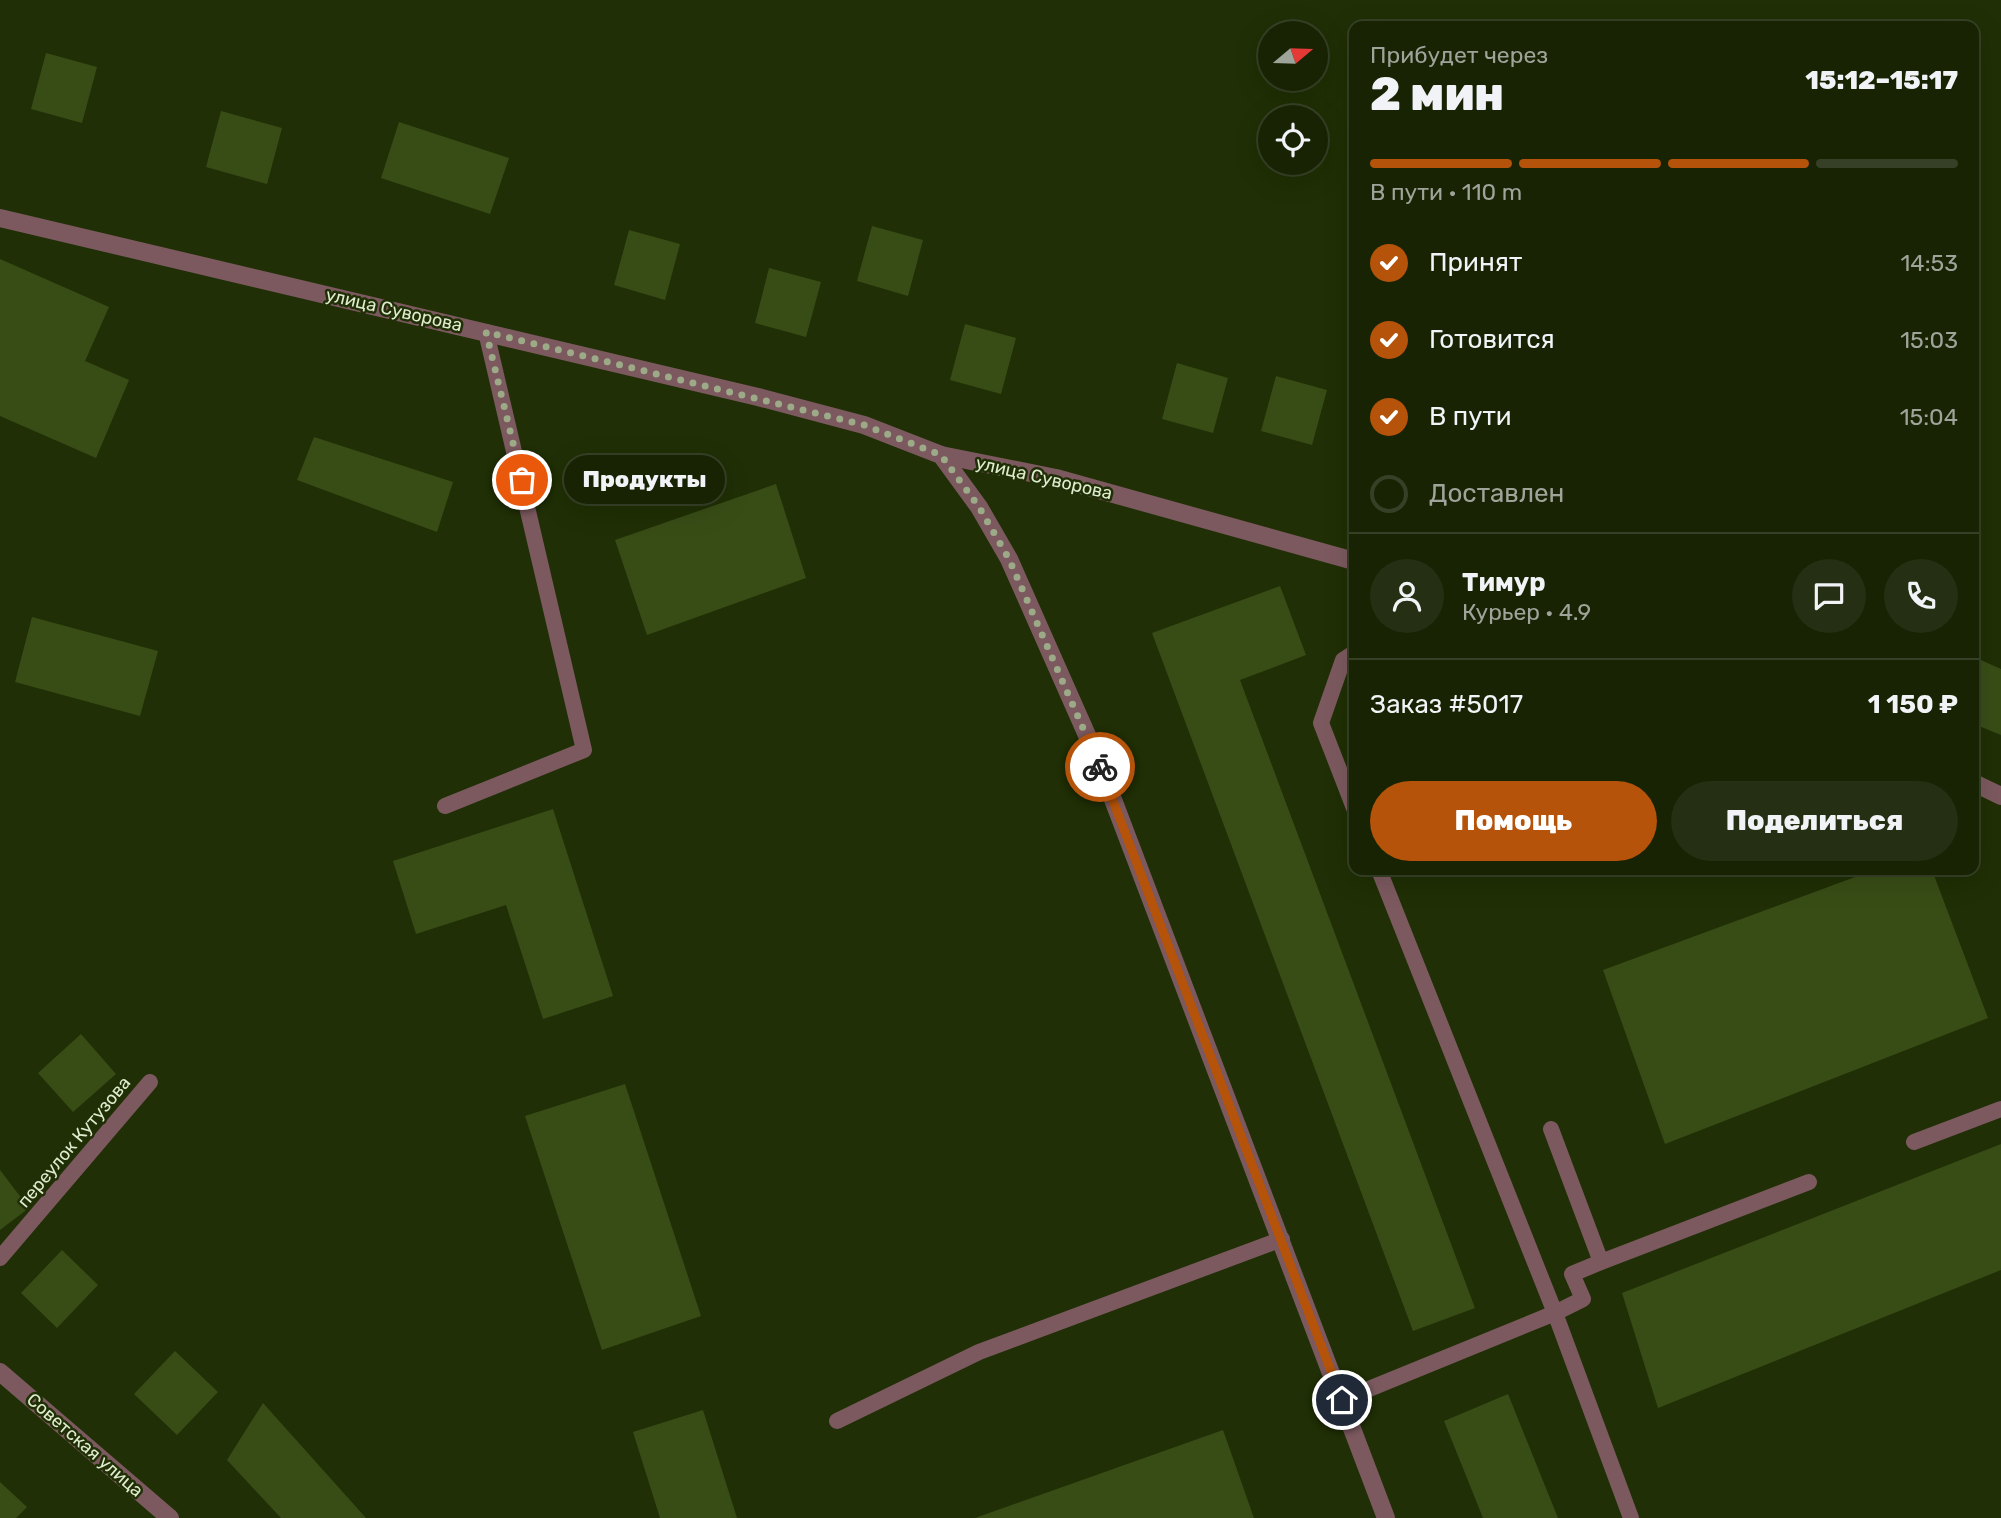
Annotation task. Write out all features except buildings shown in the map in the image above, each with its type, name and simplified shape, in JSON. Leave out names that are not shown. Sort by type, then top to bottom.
[{"type":"street","name":"улица Суворова","points":[[0,218],[486,332],[864,425],[941,455],[1056,478],[1349,560]]},
{"type":"street","points":[[941,455],[979,507],[1009,559],[1098,760],[1386,1518]]},
{"type":"street","points":[[1979,785],[2001,796]]},
{"type":"street","name":"Советская улица","points":[[0,1371],[170,1518]]},
{"type":"lane","points":[[445,806],[584,750],[486,332]]},
{"type":"lane","points":[[1349,656],[1343,660],[1321,723],[1349,795]]},
{"type":"lane","points":[[1381,875],[1555,1313],[1631,1518]]},
{"type":"lane","name":"переулок Кутузова","points":[[0,1258],[150,1082]]},
{"type":"lane","points":[[1914,1142],[2001,1109]]},
{"type":"lane","points":[[1551,1129],[1601,1262]]},
{"type":"lane","points":[[1342,1400],[1583,1300],[1572,1274],[1809,1182]]},
{"type":"lane","points":[[837,1421],[979,1352],[1282,1239]]},
{"type":"way so far","points":[[522,480],[486,332],[864,425],[941,455],[979,507],[1009,559],[1100,767]]},
{"type":"place","name":"Продукты","points":[[522,480]]},
{"type":"route","points":[[1100,767],[1342,1400]]}]
